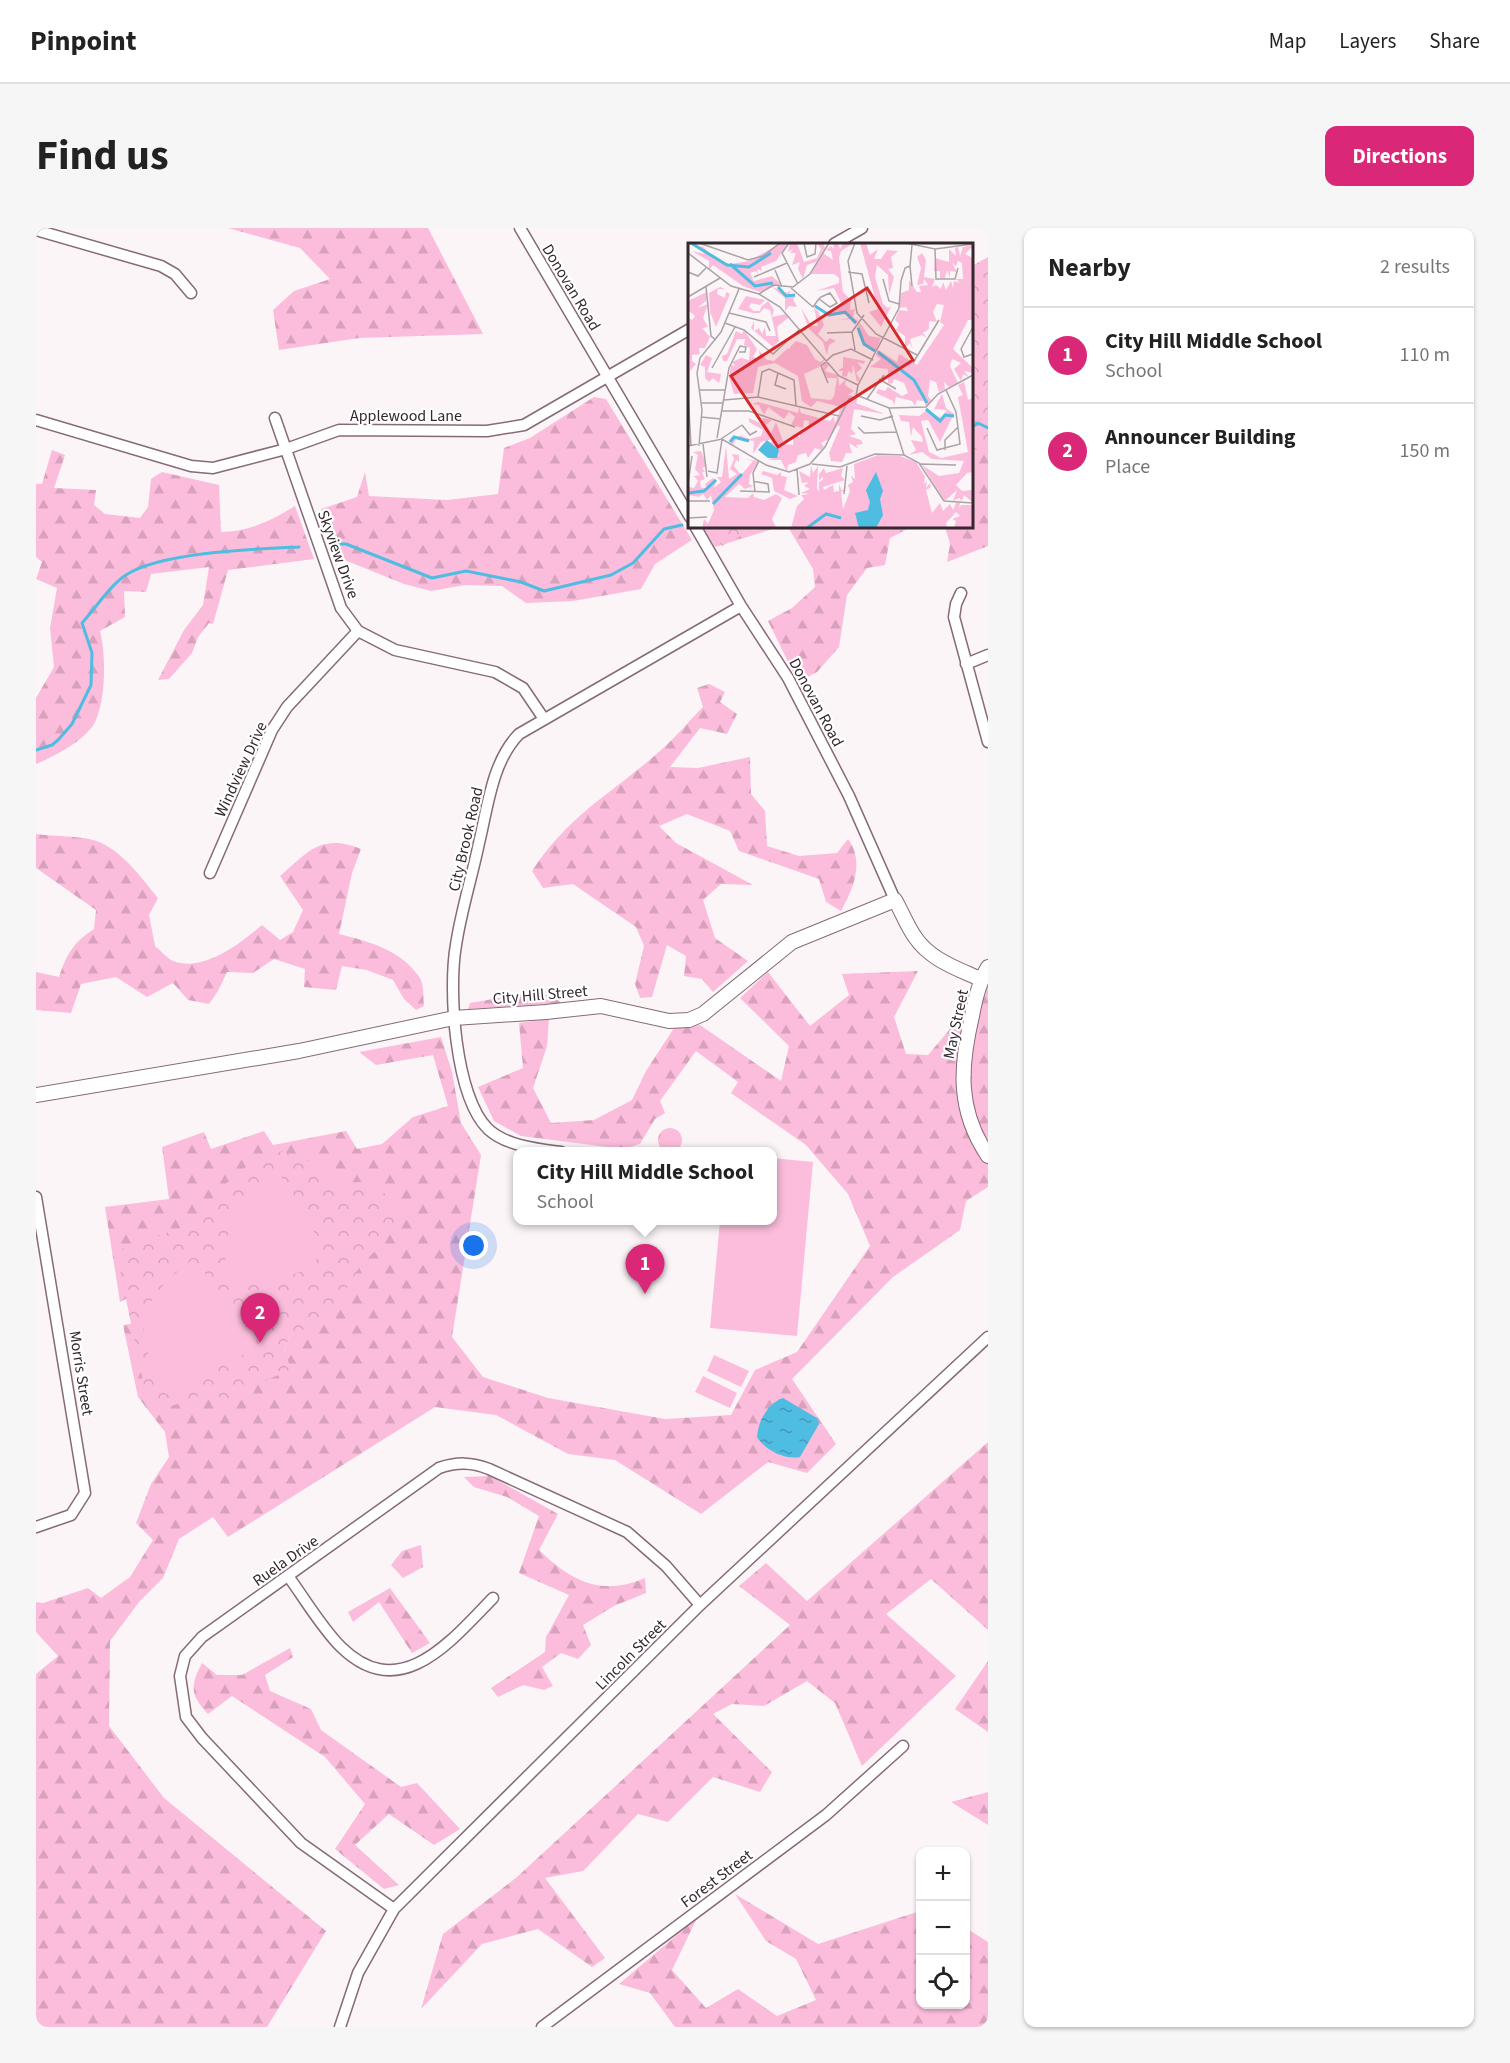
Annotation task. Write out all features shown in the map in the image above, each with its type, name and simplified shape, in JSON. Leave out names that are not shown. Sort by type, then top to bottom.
[{"type":"street","name":"Donovan Road","points":[[520,228],[688,514]]},
{"type":"street","points":[[836,243],[862,228]]},
{"type":"street","points":[[36,230],[161,266],[175,274],[191,293]]},
{"type":"street","name":"Applewood Lane","points":[[36,420],[191,466],[213,468],[286,449],[339,430],[487,430],[524,425],[688,330]]},
{"type":"street","name":"Skyview Drive","points":[[275,418],[341,608],[358,632],[396,650],[495,672],[523,688],[544,719]]},
{"type":"street","name":"Donovan Road","points":[[696,528],[741,606],[767,641],[788,678],[849,796],[895,900]]},
{"type":"street","points":[[961,593],[954,617],[988,742]]},
{"type":"street","name":"City Brook Road","points":[[532,1147],[502,1138],[488,1128],[468,1099],[454,1018],[455,947],[495,777],[506,748],[519,734],[741,606]]},
{"type":"street","name":"Windview Drive","points":[[210,873],[272,730],[288,707],[358,632]]},
{"type":"street","points":[[966,664],[988,656]]},
{"type":"street","points":[[895,900],[915,938],[925,949],[953,967],[985,973]]},
{"type":"street","name":"City Hill Street","points":[[36,1095],[299,1051],[454,1018],[601,1006],[669,1021],[689,1020],[703,1014],[792,942],[895,900]]},
{"type":"street","name":"May Street","points":[[985,973],[962,1067],[966,1108],[988,1156]]},
{"type":"street","name":"Morris Street","points":[[36,1197],[85,1493],[71,1515],[36,1527]]},
{"type":"street","name":"Lincoln Street","points":[[340,2027],[358,1973],[394,1909],[700,1605],[988,1338]]},
{"type":"street","name":"Ruela Drive","points":[[394,1909],[301,1843],[201,1738],[186,1717],[180,1676],[185,1656],[202,1637],[439,1468],[466,1463],[489,1469],[627,1532],[666,1566],[700,1605]]},
{"type":"street","points":[[288,1576],[340,1647],[362,1663],[383,1671],[405,1669],[422,1663],[453,1639],[493,1598]]},
{"type":"street","name":"Forest Street","points":[[542,2027],[826,1815],[903,1746]]},
{"type":"green space","points":[[228,228],[428,228],[483,334],[359,338],[279,350],[273,310],[294,291],[330,279],[300,248]]},
{"type":"green space","points":[[988,257],[988,446],[973,451],[973,265]]},
{"type":"green space","points":[[988,346],[988,546],[947,562],[950,544],[945,528],[973,528],[973,357]]},
{"type":"green space","points":[[594,397],[606,399],[692,540],[655,564],[641,589],[573,601],[526,603],[502,586],[465,585],[431,591],[404,584],[337,557],[321,509],[357,497],[365,472],[369,496],[447,500],[498,494],[504,448],[530,438]]},
{"type":"green space","points":[[52,450],[65,455],[54,488],[96,490],[94,505],[105,514],[140,518],[148,507],[151,479],[162,472],[219,485],[221,532],[241,530],[260,524],[295,506],[314,559],[228,570],[213,624],[209,623],[198,637],[192,653],[169,679],[158,680],[184,630],[203,605],[209,567],[151,574],[146,592],[124,591],[125,617],[100,631],[104,676],[102,699],[96,720],[78,741],[36,764],[36,698],[54,667],[50,628],[57,588],[36,579],[42,562],[36,557],[36,484],[42,484]]},
{"type":"green space","points":[[704,528],[776,528],[715,547]]},
{"type":"green space","points":[[710,528],[755,528],[722,546]]},
{"type":"green space","points":[[789,528],[909,528],[890,538],[885,565],[867,568],[847,595],[839,647],[817,672],[798,682],[768,621],[792,608],[815,587],[813,569]]},
{"type":"green space","points":[[709,684],[725,692],[720,702],[737,714],[727,734],[700,728],[670,767],[698,768],[750,757],[751,794],[765,811],[767,846],[799,856],[837,853],[848,839],[856,857],[853,885],[841,911],[826,902],[819,879],[739,851],[730,831],[687,814],[659,826],[676,843],[753,885],[721,884],[703,900],[715,938],[748,961],[713,992],[702,979],[684,976],[686,956],[667,945],[652,997],[640,998],[635,984],[644,946],[636,927],[573,884],[543,888],[532,871],[561,834],[592,805],[667,745],[703,707],[697,688]]},
{"type":"green space","points":[[36,834],[95,840],[116,852],[134,869],[158,898],[149,915],[155,946],[171,960],[185,964],[209,960],[221,954],[262,925],[280,940],[293,932],[303,910],[280,876],[308,852],[325,844],[336,843],[361,849],[352,873],[339,934],[384,948],[403,960],[420,978],[424,1006],[416,1010],[404,999],[393,980],[367,970],[342,966],[336,990],[304,987],[305,969],[274,959],[253,973],[227,972],[209,1004],[188,1000],[173,983],[147,997],[116,977],[81,984],[71,1013],[36,1010],[36,972],[59,977],[72,949],[94,929],[96,910],[36,868]]},
{"type":"green space","points":[[918,971],[894,1017],[906,1054],[928,1055],[988,984],[988,1187],[966,1201],[960,1230],[893,1277],[792,1379],[836,1444],[807,1473],[768,1462],[701,1514],[615,1460],[568,1454],[496,1415],[435,1407],[228,1537],[213,1517],[179,1539],[163,1578],[139,1602],[110,1641],[109,1726],[164,1798],[326,1931],[267,2027],[36,2027],[36,1674],[58,1656],[36,1632],[36,1602],[43,1603],[88,1588],[101,1598],[130,1577],[153,1540],[136,1523],[151,1484],[169,1457],[165,1432],[138,1397],[123,1325],[136,1323],[290,1368],[284,1350],[290,1336],[143,1290],[120,1302],[105,1207],[169,1199],[162,1147],[204,1132],[211,1149],[264,1131],[273,1145],[346,1131],[357,1149],[382,1144],[413,1117],[448,1106],[433,1055],[376,1065],[359,1052],[441,1037],[452,1072],[461,1123],[481,1155],[452,1337],[483,1377],[548,1398],[665,1419],[731,1415],[755,1370],[797,1352],[870,1246],[848,1194],[806,1145],[731,1093],[738,1082],[696,1051],[660,1101],[665,1113],[655,1119],[640,1144],[630,1147],[607,1147],[521,1136],[494,1121],[478,1087],[523,1068],[519,1023],[549,1019],[547,1046],[533,1088],[551,1123],[594,1120],[632,1100],[646,1071],[674,1028],[700,1025],[781,1081],[789,1046],[740,998],[768,972],[810,1026],[849,995],[842,974]]},
{"type":"green space","points":[[527,993],[555,996],[561,1003],[468,1009],[470,1003]]},
{"type":"green space","points":[[675,1129],[681,1135],[680,1147],[660,1147],[658,1140],[661,1131]]},
{"type":"green space","points":[[282,1151],[313,1163],[336,1183],[361,1182],[394,1198],[398,1212],[395,1226],[381,1246],[362,1263],[328,1319],[290,1336],[284,1350],[291,1369],[221,1401],[216,1390],[163,1409],[144,1386],[116,1251],[197,1222],[212,1199],[230,1179],[246,1167]]},
{"type":"green space","points":[[777,1158],[813,1162],[797,1336],[710,1328],[720,1225],[777,1225]]},
{"type":"green space","points":[[281,1177],[309,1217],[320,1250],[313,1268],[263,1283],[242,1284],[232,1281],[228,1272],[226,1250],[227,1238],[236,1216],[249,1198]]},
{"type":"green space","points":[[194,1259],[218,1291],[230,1300],[258,1333],[254,1349],[165,1394],[148,1352],[144,1335],[145,1319],[150,1304],[160,1289]]},
{"type":"green space","points":[[714,1355],[749,1371],[741,1387],[707,1371]]},
{"type":"green space","points":[[703,1376],[737,1393],[730,1408],[695,1392]]},
{"type":"green space","points":[[988,1442],[988,1630],[931,1579],[886,1614],[956,1676],[862,1766],[835,1703],[807,1681],[764,1706],[732,1704],[713,1714],[772,1772],[760,1792],[713,1777],[668,1822],[638,1814],[583,1871],[545,1878],[605,1958],[592,1967],[538,1929],[482,1944],[421,2009],[443,1934],[517,1877],[790,1625],[739,1586],[766,1563],[807,1601]]},
{"type":"green space","points":[[490,1476],[558,1514],[539,1550],[563,1570],[588,1583],[601,1586],[629,1584],[645,1578],[646,1593],[614,1606],[583,1625],[591,1645],[578,1659],[561,1653],[542,1667],[553,1686],[544,1690],[523,1685],[498,1697],[491,1688],[545,1652],[546,1637],[569,1595],[519,1573],[539,1516],[507,1497],[474,1487],[464,1477]]},
{"type":"green space","points":[[421,1545],[423,1567],[403,1578],[391,1565],[402,1551]]},
{"type":"green space","points":[[390,1588],[430,1643],[412,1653],[379,1602],[353,1622],[348,1612]]},
{"type":"green space","points":[[290,1648],[293,1657],[265,1675],[270,1691],[311,1709],[321,1730],[401,1787],[417,1783],[460,1829],[434,1845],[389,1814],[355,1845],[399,1885],[384,1889],[335,1849],[365,1804],[325,1757],[232,1696],[208,1714],[195,1696],[195,1678],[202,1663],[217,1675],[242,1675]]},
{"type":"green space","points":[[988,1661],[988,1732],[955,1709]]},
{"type":"green space","points":[[988,1792],[988,1825],[951,1802]]},
{"type":"green space","points":[[735,1894],[818,1944],[916,1912],[916,2009],[970,2009],[970,1931],[988,1942],[988,2027],[675,2027],[650,1993],[619,1984],[697,1918],[672,1970],[706,2008],[738,1989],[777,2016],[816,2000],[796,1959],[766,1941]]},
{"type":"water","points":[[783,1398],[817,1418],[819,1424],[800,1457],[794,1458],[775,1453],[757,1437],[759,1425],[768,1408]]},
{"type":"waterway","points":[[973,426],[978,423],[988,428]]},
{"type":"waterway","points":[[338,544],[346,544],[432,578],[466,571],[521,582],[544,591],[611,575],[633,563],[664,529],[682,525]]},
{"type":"waterway","points":[[36,750],[52,745],[72,724],[91,685],[92,653],[82,623],[109,590],[126,575],[142,567],[185,557],[210,553],[299,547]]},
{"type":"place","name":"City Hill Middle School","points":[[645,1294]]},
{"type":"place","name":"Announcer Building","points":[[260,1343]]}]
